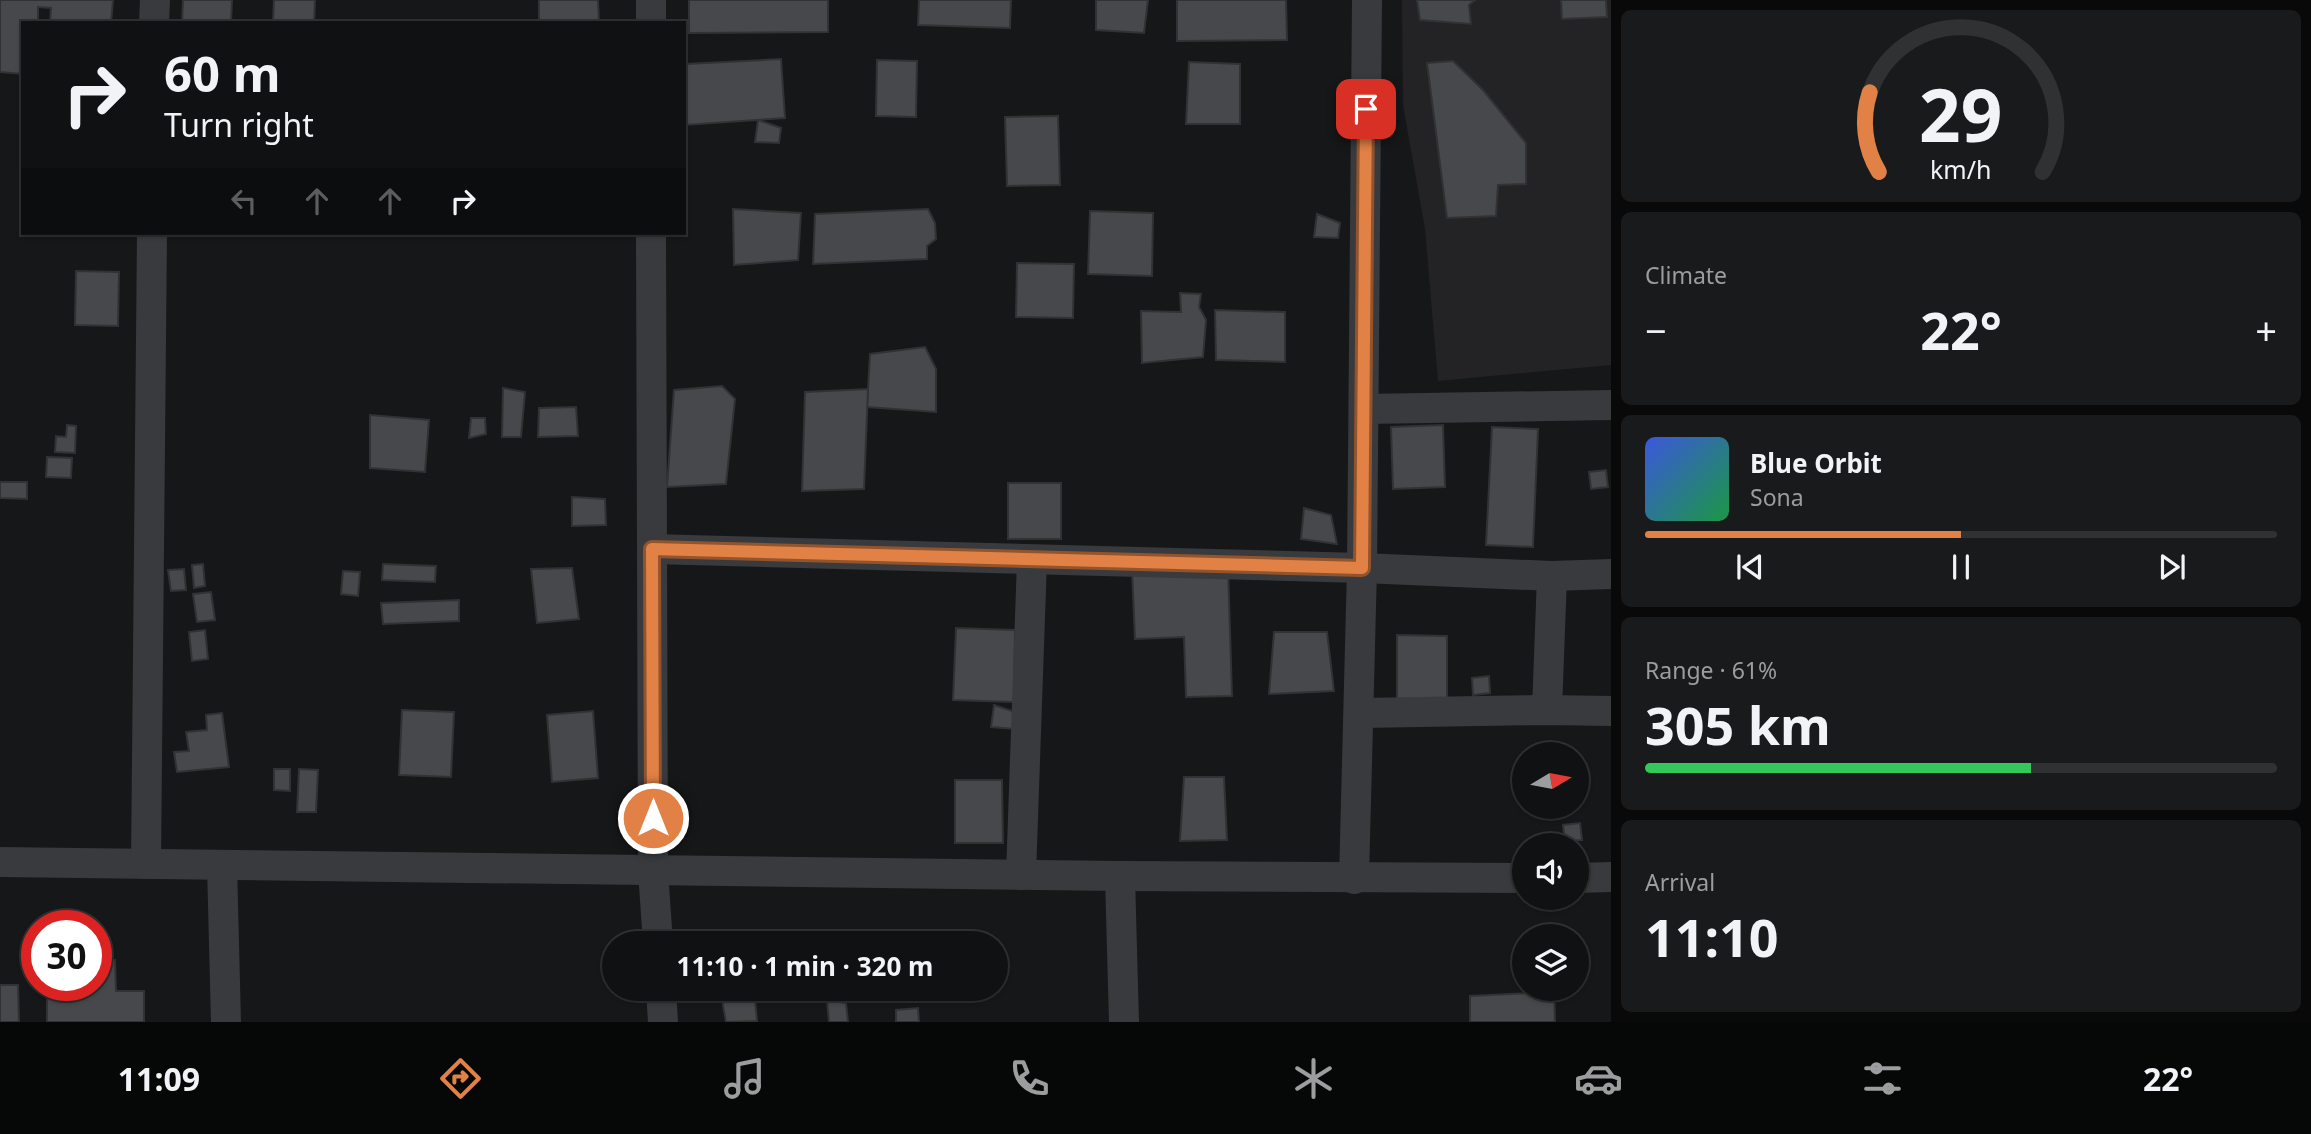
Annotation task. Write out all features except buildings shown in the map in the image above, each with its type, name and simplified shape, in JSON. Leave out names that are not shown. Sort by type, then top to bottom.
[{"type":"street","points":[[154,21],[155,0]]},
{"type":"street","points":[[651,0],[651,21]]},
{"type":"street","points":[[1354,879],[1360,713],[1367,0]]},
{"type":"street","points":[[146,864],[152,235]]},
{"type":"street","points":[[651,235],[653,871],[657,931]]},
{"type":"street","points":[[1364,409],[1611,405]]},
{"type":"street","points":[[652,549],[1362,568],[1552,576],[1611,574]]},
{"type":"street","points":[[1021,875],[1032,560]]},
{"type":"street","points":[[1547,710],[1552,576]]},
{"type":"street","points":[[1360,713],[1611,711]]},
{"type":"street","points":[[0,862],[1354,879],[1512,878]]},
{"type":"street","points":[[222,865],[226,1022]]},
{"type":"street","points":[[1120,876],[1124,1022]]},
{"type":"street","points":[[1589,878],[1611,877]]},
{"type":"street","points":[[662,1001],[663,1022]]},
{"type":"shaded area","points":[[1402,0],[1611,0],[1611,365],[1438,381],[1425,229],[1403,105]]},
{"type":"route","points":[[653,818],[652,549],[1362,568],[1366,109]]}]
